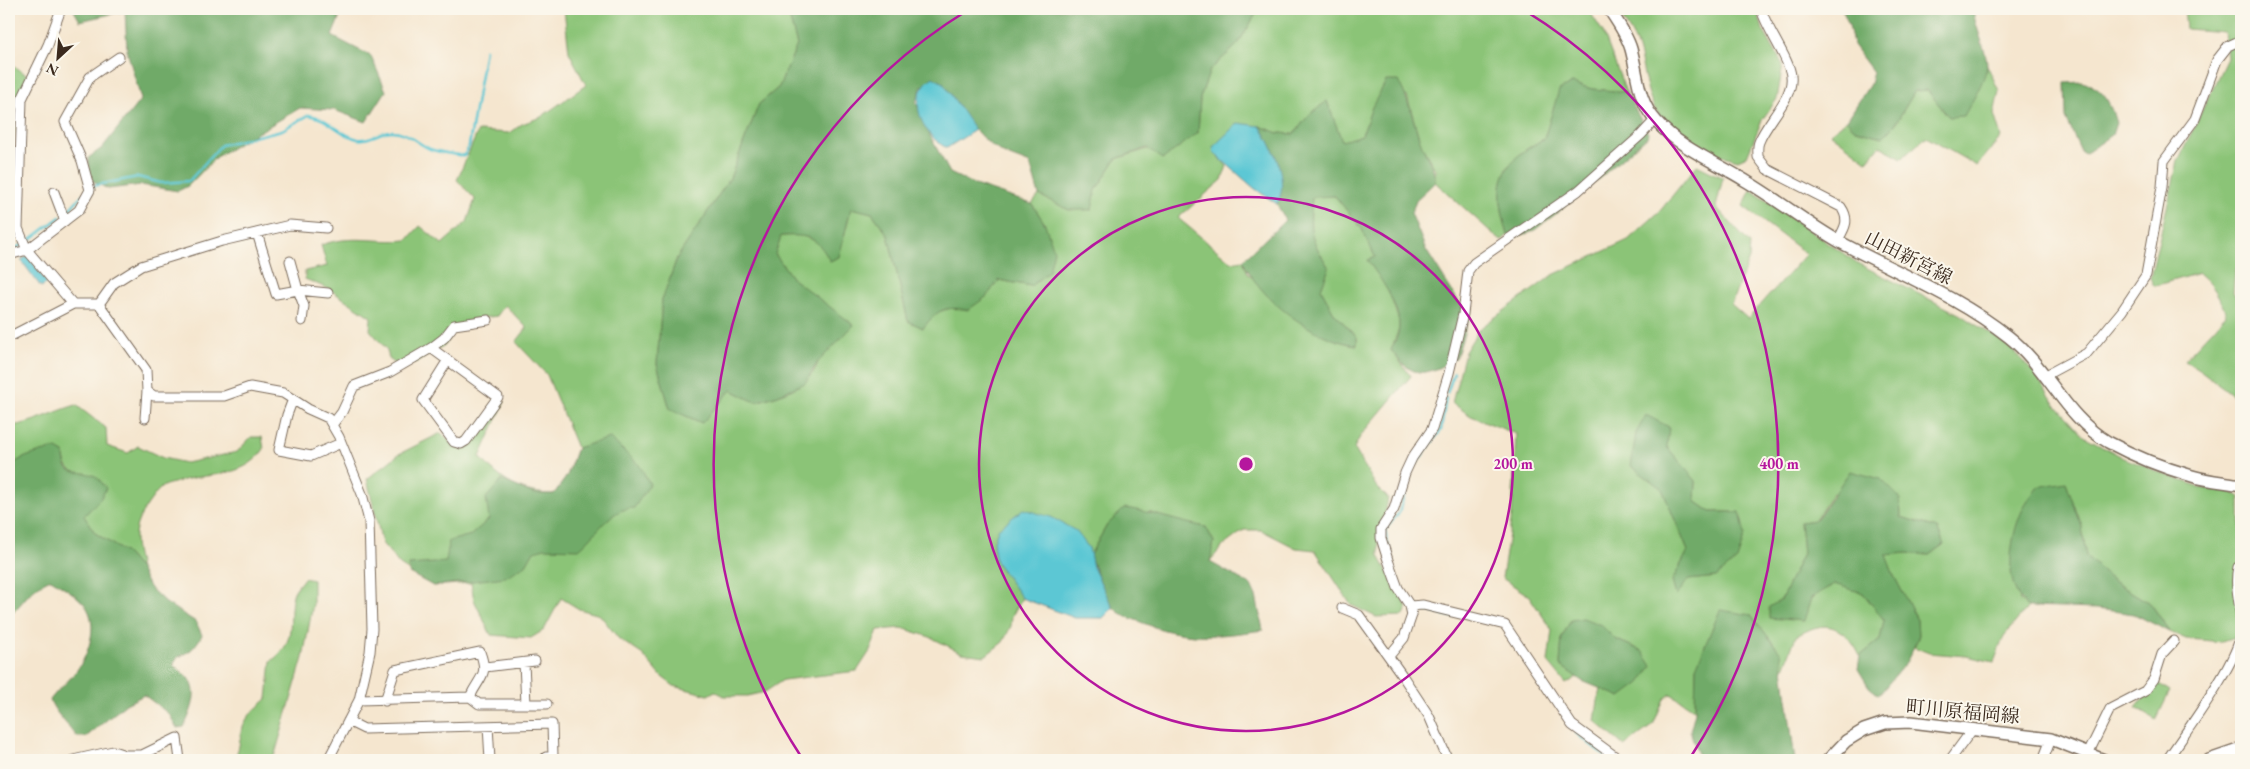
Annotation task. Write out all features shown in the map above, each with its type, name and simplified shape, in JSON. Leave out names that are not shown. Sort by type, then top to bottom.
[{"type":"main road","name":"山田新宮線","points":[[1609,9],[1630,47],[1640,94],[1655,120],[1687,147],[1745,180],[1838,240],[1902,275],[1944,294],[1976,313],[2011,339],[2046,375],[2087,427],[2108,442],[2194,477],[2241,486]]},
{"type":"main road","name":"町川原福岡線","points":[[1828,760],[1846,741],[1864,730],[1885,723],[1911,722],[2051,739],[2086,757],[2104,760]]},
{"type":"main road","points":[[2209,760],[2241,749]]},
{"type":"street","points":[[61,9],[48,45],[22,99],[14,209],[18,228],[27,250],[73,304]]},
{"type":"street","points":[[1761,9],[1766,25],[1789,68],[1792,78],[1784,102],[1758,143],[1758,157],[1767,169],[1841,207],[1847,215],[1847,226],[1838,240]]},
{"type":"street","points":[[2046,375],[2087,353],[2122,311],[2146,275],[2162,187],[2164,161],[2195,119],[2217,60],[2228,46],[2241,40]]},
{"type":"street","points":[[9,255],[27,250],[65,221],[78,210],[90,190],[82,161],[65,122],[90,77],[119,57]]},
{"type":"street","points":[[1389,656],[1407,631],[1412,615],[1410,606],[1398,588],[1381,538],[1382,529],[1394,509],[1405,473],[1412,458],[1432,429],[1450,373],[1463,314],[1468,271],[1487,254],[1578,191],[1641,135],[1655,120]]},
{"type":"street","points":[[54,192],[65,221]]},
{"type":"street","points":[[99,304],[114,283],[140,266],[290,225],[326,228]]},
{"type":"street","points":[[257,234],[276,294],[298,290],[328,293]]},
{"type":"street","points":[[290,260],[304,306],[302,322]]},
{"type":"street","points":[[9,337],[73,304],[99,304]]},
{"type":"street","points":[[99,304],[146,370],[145,418]]},
{"type":"street","points":[[332,424],[342,412],[354,386],[390,372],[431,348],[444,338],[454,325],[488,320]]},
{"type":"street","points":[[431,348],[448,360],[498,397],[466,441],[461,444],[454,442],[423,400],[448,360]]},
{"type":"street","points":[[147,391],[154,396],[224,396],[250,388],[283,393],[328,418],[332,424],[362,494],[369,522],[372,630],[370,652],[359,700],[328,760]]},
{"type":"street","points":[[293,399],[287,415],[279,450],[311,456],[341,443]]},
{"type":"street","points":[[2167,760],[2223,674],[2239,644],[2241,631],[2236,578],[2238,567]]},
{"type":"street","points":[[1410,606],[1423,606],[1505,624],[1572,725],[1620,760]]},
{"type":"street","points":[[1342,608],[1359,614],[1389,656],[1429,716],[1448,760]]},
{"type":"street","points":[[2086,757],[2110,709],[2145,691],[2154,679],[2162,654],[2174,641]]},
{"type":"street","points":[[385,701],[395,670],[480,652],[485,667],[470,697]]},
{"type":"street","points":[[2232,656],[2241,660]]},
{"type":"street","points":[[485,667],[536,661]]},
{"type":"street","points":[[524,663],[526,704]]},
{"type":"street","points":[[359,700],[385,701],[470,697],[479,704],[547,704]]},
{"type":"street","points":[[348,721],[364,729],[552,724],[553,756],[546,757],[545,760]]},
{"type":"street","points":[[488,726],[490,760]]},
{"type":"street","points":[[1950,760],[1972,730]]},
{"type":"street","points":[[73,760],[113,751],[125,755],[142,755],[177,738],[180,760]]},
{"type":"street","points":[[2044,760],[2051,739]]},
{"type":"green space","points":[[73,9],[343,9],[332,36],[371,56],[386,91],[366,122],[334,110],[300,108],[216,157],[188,186],[178,191],[141,185],[108,189],[91,180],[88,158],[102,148],[141,99],[127,51],[125,11],[80,21]]},
{"type":"green space","points":[[564,9],[787,9],[797,45],[779,87],[759,104],[730,178],[677,258],[662,300],[657,364],[670,409],[702,423],[731,390],[756,402],[801,384],[814,371],[818,362],[820,300],[793,279],[775,254],[781,236],[801,235],[820,243],[830,261],[839,257],[851,208],[872,213],[888,235],[908,321],[923,328],[935,313],[986,297],[999,280],[1031,286],[1045,224],[1032,204],[1039,195],[1069,210],[1096,190],[1116,159],[1198,133],[1200,98],[1210,70],[1238,44],[1256,14],[1254,9],[1588,9],[1603,32],[1626,92],[1592,89],[1572,83],[1560,90],[1544,139],[1517,157],[1508,167],[1503,178],[1501,203],[1508,235],[1501,241],[1435,182],[1435,169],[1421,145],[1407,96],[1372,107],[1362,135],[1342,142],[1327,101],[1308,116],[1294,134],[1278,133],[1260,126],[1214,153],[1227,166],[1222,180],[1178,218],[1231,262],[1243,260],[1248,274],[1285,307],[1312,327],[1341,342],[1357,345],[1357,337],[1334,313],[1321,289],[1329,268],[1317,248],[1312,234],[1312,197],[1335,196],[1362,229],[1376,257],[1367,260],[1387,286],[1399,321],[1399,329],[1391,350],[1411,376],[1361,435],[1354,448],[1376,486],[1388,498],[1385,516],[1378,531],[1379,556],[1407,607],[1404,616],[1376,617],[1351,605],[1315,550],[1296,548],[1261,530],[1244,530],[1223,546],[1209,562],[1214,542],[1206,527],[1178,522],[1149,512],[1107,525],[1090,555],[1089,548],[996,562],[1022,598],[1012,616],[1011,626],[1003,642],[985,656],[962,653],[930,637],[902,628],[878,630],[870,651],[857,671],[783,680],[765,692],[747,696],[724,696],[715,691],[708,695],[674,686],[662,677],[643,655],[619,639],[600,615],[579,609],[561,598],[544,630],[531,638],[491,635],[474,600],[471,583],[433,586],[400,565],[382,543],[367,479],[399,454],[441,433],[454,445],[466,447],[486,417],[505,401],[480,457],[504,479],[531,492],[554,494],[567,476],[577,448],[547,375],[516,342],[527,328],[505,305],[497,316],[474,319],[453,330],[446,344],[416,363],[397,365],[389,359],[387,350],[370,330],[371,317],[329,289],[305,279],[305,271],[327,266],[321,245],[354,239],[407,240],[420,226],[442,244],[467,222],[475,199],[457,180],[478,131],[510,133],[522,124],[541,117],[586,85],[569,52]]},
{"type":"green space","points":[[787,9],[1254,9],[1256,14],[1238,44],[1210,70],[1200,98],[1198,133],[1163,159],[1147,148],[1116,159],[1096,190],[1092,210],[1069,210],[1039,195],[1030,164],[1001,152],[983,138],[961,112],[943,83],[922,86],[916,102],[928,132],[950,173],[975,185],[1032,204],[1045,224],[1054,251],[1049,271],[1031,286],[999,280],[986,297],[968,310],[953,308],[942,310],[923,328],[908,321],[888,235],[872,213],[851,208],[839,257],[830,261],[820,246],[811,239],[798,236],[781,236],[775,254],[793,279],[854,325],[818,362],[805,383],[778,395],[755,402],[731,390],[702,423],[670,409],[657,364],[662,300],[677,258],[730,178],[759,104],[779,87],[797,45]]},
{"type":"green space","points":[[1616,9],[1757,9],[1763,30],[1783,65],[1777,99],[1762,120],[1747,156],[1738,160],[1703,148],[1680,135],[1661,119],[1649,94],[1636,44]]},
{"type":"green space","points":[[1842,9],[1973,9],[1987,66],[1981,85],[1964,116],[1949,117],[1927,90],[1915,91],[1894,126],[1883,137],[1856,130],[1847,120],[1870,84],[1873,72],[1853,45],[1849,25]]},
{"type":"green space","points":[[2184,9],[2241,9],[2241,261],[2235,271],[2233,293],[2241,303],[2241,401],[2184,360],[2226,315],[2213,287],[2199,273],[2154,286],[2150,278],[2178,161],[2227,58],[2224,32],[2186,29]]},
{"type":"green space","points":[[9,62],[28,76],[19,96],[11,163],[9,162]]},
{"type":"green space","points":[[1987,65],[1999,91],[1994,114],[2001,137],[1977,166],[1926,137],[1902,158],[1880,146],[1867,161],[1830,133],[1847,120],[1856,130],[1883,137],[1894,126],[1915,91],[1927,90],[1949,117],[1976,93]]},
{"type":"green space","points":[[1386,81],[1398,81],[1435,176],[1435,182],[1417,199],[1411,213],[1426,250],[1469,318],[1456,358],[1428,372],[1414,371],[1407,367],[1391,350],[1399,330],[1396,310],[1388,292],[1367,260],[1375,257],[1362,229],[1335,196],[1312,197],[1312,234],[1317,248],[1329,268],[1321,289],[1334,313],[1357,337],[1357,345],[1324,336],[1290,316],[1261,289],[1243,260],[1285,220],[1277,204],[1281,185],[1278,164],[1270,143],[1260,126],[1278,133],[1294,134],[1308,116],[1327,101],[1342,141],[1362,135],[1372,107]]},
{"type":"green space","points":[[2082,82],[2101,92],[2108,102],[2116,123],[2112,135],[2085,154],[2081,152],[2066,118],[2065,83]]},
{"type":"green space","points":[[1572,83],[1592,89],[1626,92],[1649,135],[1578,197],[1532,232],[1515,237],[1508,235],[1501,203],[1503,178],[1508,167],[1517,157],[1544,139],[1559,90]]},
{"type":"green space","points":[[1697,165],[1723,178],[1716,207],[1750,244],[1749,259],[1731,304],[1748,319],[1806,254],[1743,206],[1751,190],[1859,264],[1959,314],[2008,345],[2033,372],[2056,405],[2084,436],[2124,458],[2167,475],[2203,488],[2233,493],[2240,497],[2241,580],[2236,582],[2238,628],[2234,638],[2222,642],[2186,639],[2170,632],[2151,604],[2113,581],[2086,556],[2082,527],[2066,482],[2019,600],[2028,607],[2004,636],[1994,662],[1966,656],[1929,653],[1914,647],[1918,638],[1917,620],[1885,554],[1929,555],[1944,545],[1937,528],[1901,517],[1900,498],[1833,493],[1815,520],[1800,522],[1803,553],[1781,600],[1769,617],[1803,621],[1811,598],[1835,584],[1863,593],[1884,620],[1880,640],[1860,656],[1849,639],[1838,630],[1825,626],[1813,628],[1796,636],[1783,671],[1780,652],[1751,615],[1696,667],[1695,710],[1671,694],[1664,699],[1653,725],[1624,746],[1595,721],[1600,687],[1621,697],[1642,651],[1615,639],[1601,625],[1571,620],[1562,637],[1560,665],[1577,677],[1566,684],[1548,662],[1552,630],[1529,596],[1502,578],[1512,515],[1516,434],[1471,416],[1452,403],[1465,352],[1479,329],[1553,275],[1628,240],[1660,211]],"holes":[[[1667,447],[1696,481],[1695,501],[1711,512],[1740,512],[1716,577],[1688,580],[1676,595],[1672,581],[1688,551],[1662,489],[1650,479]]]},
{"type":"green space","points":[[76,405],[106,428],[107,446],[128,453],[138,446],[163,458],[186,463],[237,452],[251,437],[262,437],[264,449],[255,459],[234,471],[186,479],[161,488],[142,513],[136,528],[135,543],[140,569],[126,553],[95,533],[84,516],[92,507],[95,476],[78,473],[69,469],[66,465],[64,453],[51,449],[9,469],[9,426]]},
{"type":"green space","points":[[1646,415],[1669,427],[1667,447],[1696,481],[1695,501],[1711,512],[1740,512],[1745,535],[1737,560],[1716,577],[1688,580],[1676,596],[1672,581],[1688,551],[1662,489],[1631,466],[1636,433]]},
{"type":"green space","points":[[610,438],[640,466],[650,484],[634,508],[625,509],[610,517],[579,549],[545,548],[534,551],[526,565],[505,577],[433,586],[409,573],[409,565],[446,562],[449,541],[471,535],[489,519],[486,498],[502,480],[534,494],[554,494],[567,476],[577,448]]},
{"type":"green space","points":[[57,449],[64,453],[66,466],[69,470],[95,476],[106,488],[101,498],[84,516],[95,533],[126,553],[140,569],[149,587],[166,603],[196,622],[202,635],[192,649],[178,657],[173,665],[188,678],[194,689],[193,702],[184,727],[177,728],[169,714],[144,695],[126,704],[86,737],[77,737],[59,715],[50,700],[74,674],[88,650],[92,622],[85,605],[74,594],[51,579],[32,591],[9,616],[9,470],[12,465],[28,456]]},
{"type":"green space","points":[[1850,471],[1881,479],[1900,498],[1901,517],[1937,528],[1944,545],[1929,555],[1907,553],[1886,555],[1894,576],[1917,620],[1918,638],[1907,661],[1879,695],[1869,687],[1858,669],[1860,656],[1880,640],[1884,620],[1863,593],[1834,584],[1811,598],[1804,621],[1769,618],[1769,607],[1781,600],[1803,553],[1800,522],[1816,520]]},
{"type":"green space","points":[[2066,482],[2082,527],[2086,556],[2113,581],[2151,604],[2170,632],[2134,614],[2097,609],[2028,607],[2020,598],[2014,588],[2011,562],[2014,534],[2022,511],[2037,487]]},
{"type":"green space","points":[[1125,508],[1206,527],[1214,542],[1210,562],[1251,585],[1256,596],[1263,630],[1214,635],[1185,634],[1155,627],[1128,617],[1116,610],[1104,591],[1090,555],[1107,525]]},
{"type":"green space","points":[[304,578],[313,580],[313,604],[303,658],[275,754],[271,760],[233,760],[246,721],[267,699],[271,661],[279,654],[288,639],[293,595]]},
{"type":"green space","points":[[1720,610],[1751,615],[1781,653],[1795,760],[1700,760],[1690,731],[1695,712],[1696,667]]},
{"type":"green space","points":[[1583,618],[1601,625],[1615,639],[1642,651],[1652,666],[1640,683],[1621,697],[1582,681],[1560,665],[1562,637],[1571,620]]},
{"type":"green space","points":[[2156,682],[2170,691],[2156,720],[2136,708]]},
{"type":"water","points":[[933,77],[943,83],[975,130],[947,148],[930,134],[920,115],[918,104],[920,94],[924,85]]},
{"type":"water","points":[[1238,123],[1260,126],[1275,153],[1282,185],[1281,195],[1277,204],[1254,188],[1214,153],[1213,147]]},
{"type":"water","points":[[28,256],[47,283],[41,287],[21,260]]},
{"type":"water","points":[[1023,509],[1051,517],[1076,531],[1089,548],[1093,567],[1113,608],[1103,618],[1075,618],[1022,598],[996,562],[993,544],[998,529]]},
{"type":"waterway","points":[[92,186],[138,177],[161,183],[189,181],[221,145],[282,130],[309,115],[322,119],[345,134],[358,139],[367,139],[387,131],[396,131],[430,149],[464,156],[469,146],[485,50]]},
{"type":"waterway","points":[[65,214],[83,194]]},
{"type":"waterway","points":[[27,242],[60,217]]},
{"type":"waterway","points":[[9,251],[22,245]]},
{"type":"waterway","points":[[1447,393],[1454,373]]},
{"type":"waterway","points":[[1390,553],[1385,530],[1399,513],[1412,469],[1441,430],[1446,398]]},
{"type":"waterway","points":[[1419,608],[1454,617]]},
{"type":"waterway","points":[[1576,733],[1610,760]]}]
